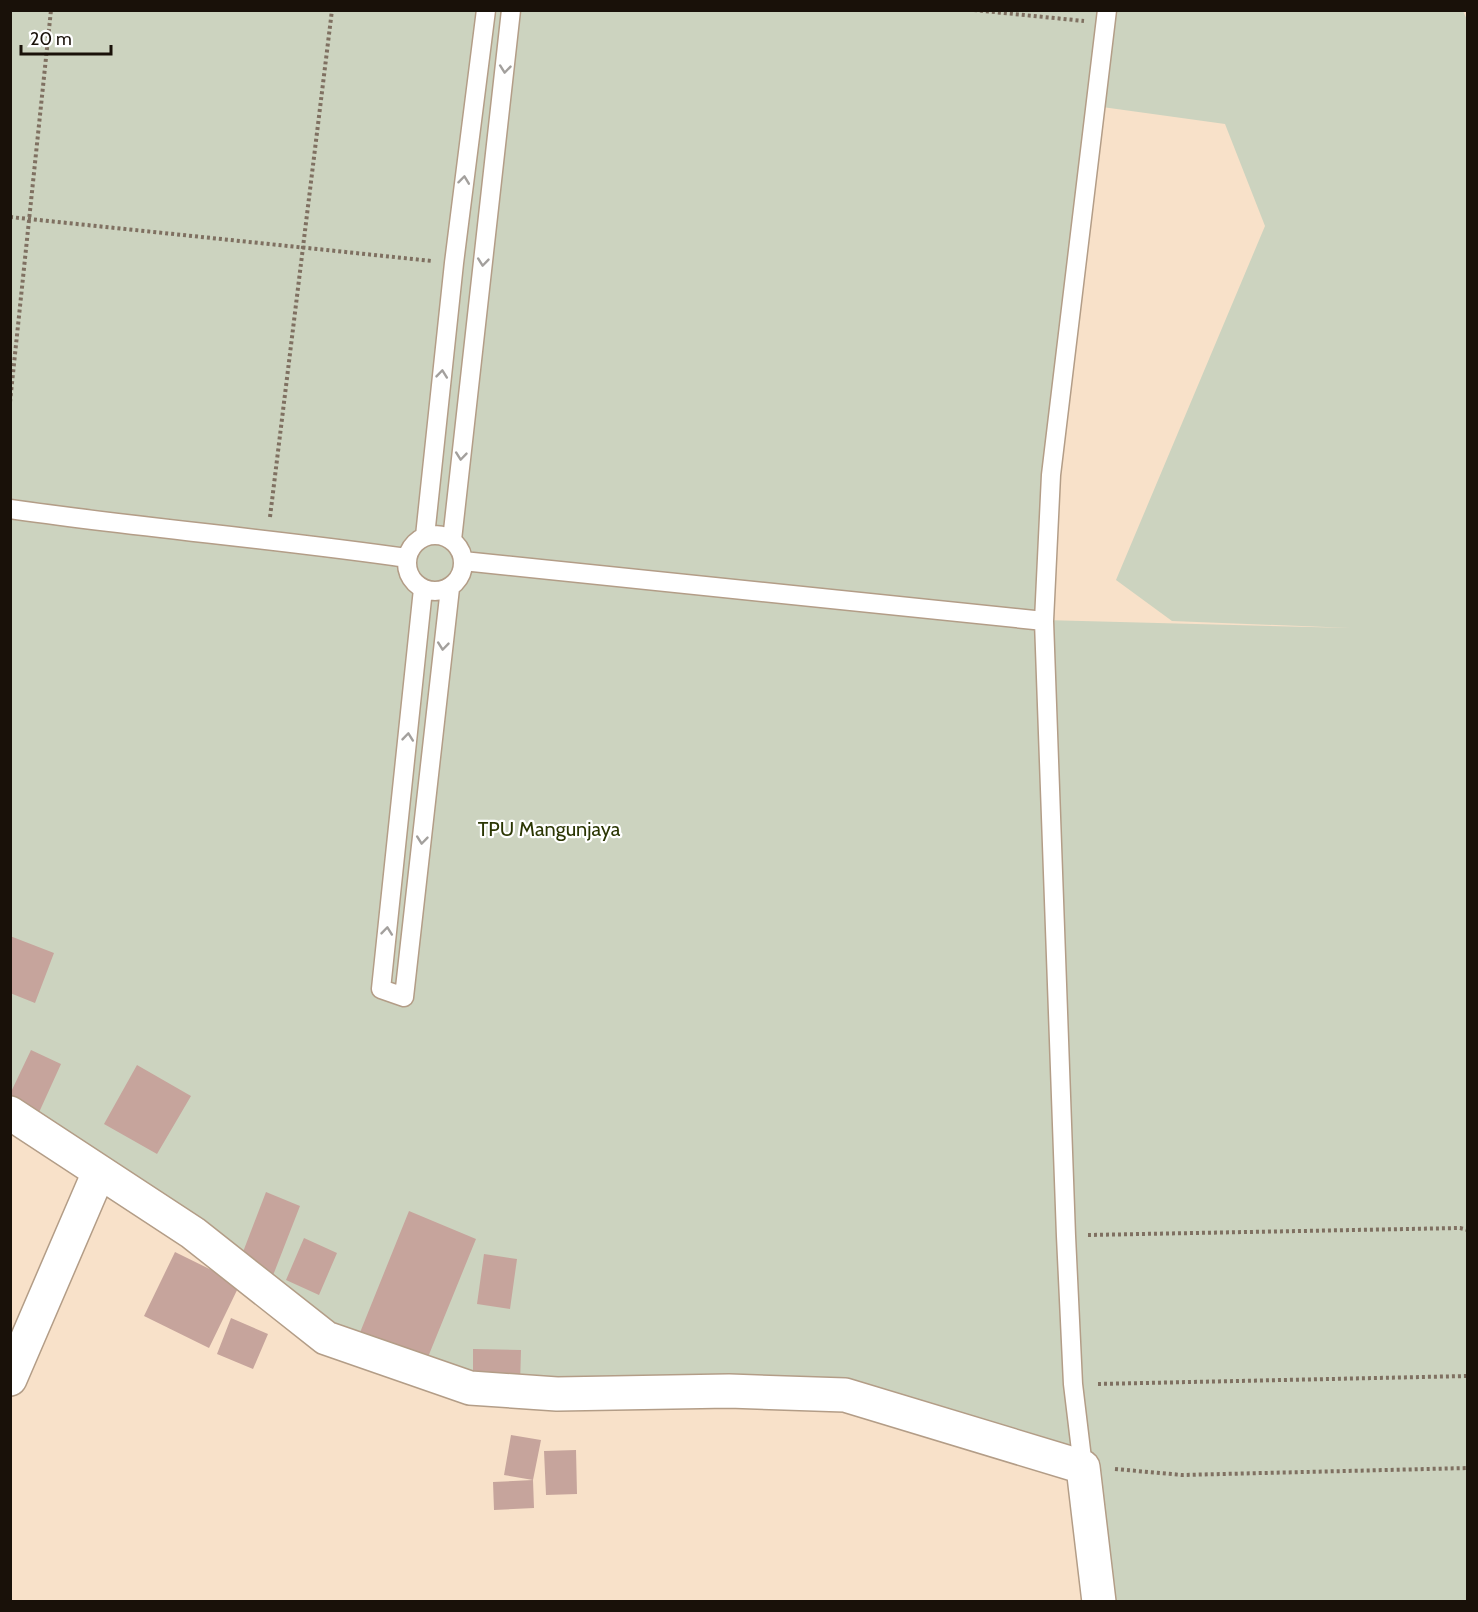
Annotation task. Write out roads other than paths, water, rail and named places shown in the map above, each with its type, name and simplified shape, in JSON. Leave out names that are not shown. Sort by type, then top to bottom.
[{"type":"street","points":[[10,1113],[194,1233],[326,1338],[470,1388],[557,1394],[729,1391],[845,1395],[1083,1467],[1099,1602]]},
{"type":"street","points":[[10,1379],[99,1172]]},
{"type":"lane","points":[[425,536],[454,263],[486,10]]},
{"type":"lane","points":[[452,540],[511,10]]},
{"type":"lane","points":[[1083,1467],[1073,1384],[1066,1236],[1044,621],[1051,475],[1106,17]]},
{"type":"lane","points":[[10,509],[115,524],[268,538],[407,558]]},
{"type":"lane","points":[[423,589],[381,989],[404,997],[450,588],[460,576],[463,561],[460,549],[452,540],[438,535],[425,536],[416,542],[407,558],[407,570],[413,582],[423,589],[436,592],[450,588]]},
{"type":"lane","points":[[463,561],[1044,621]]},
{"type":"park label","name":"TPU Mangunjaya","points":[[549,829]]}]
